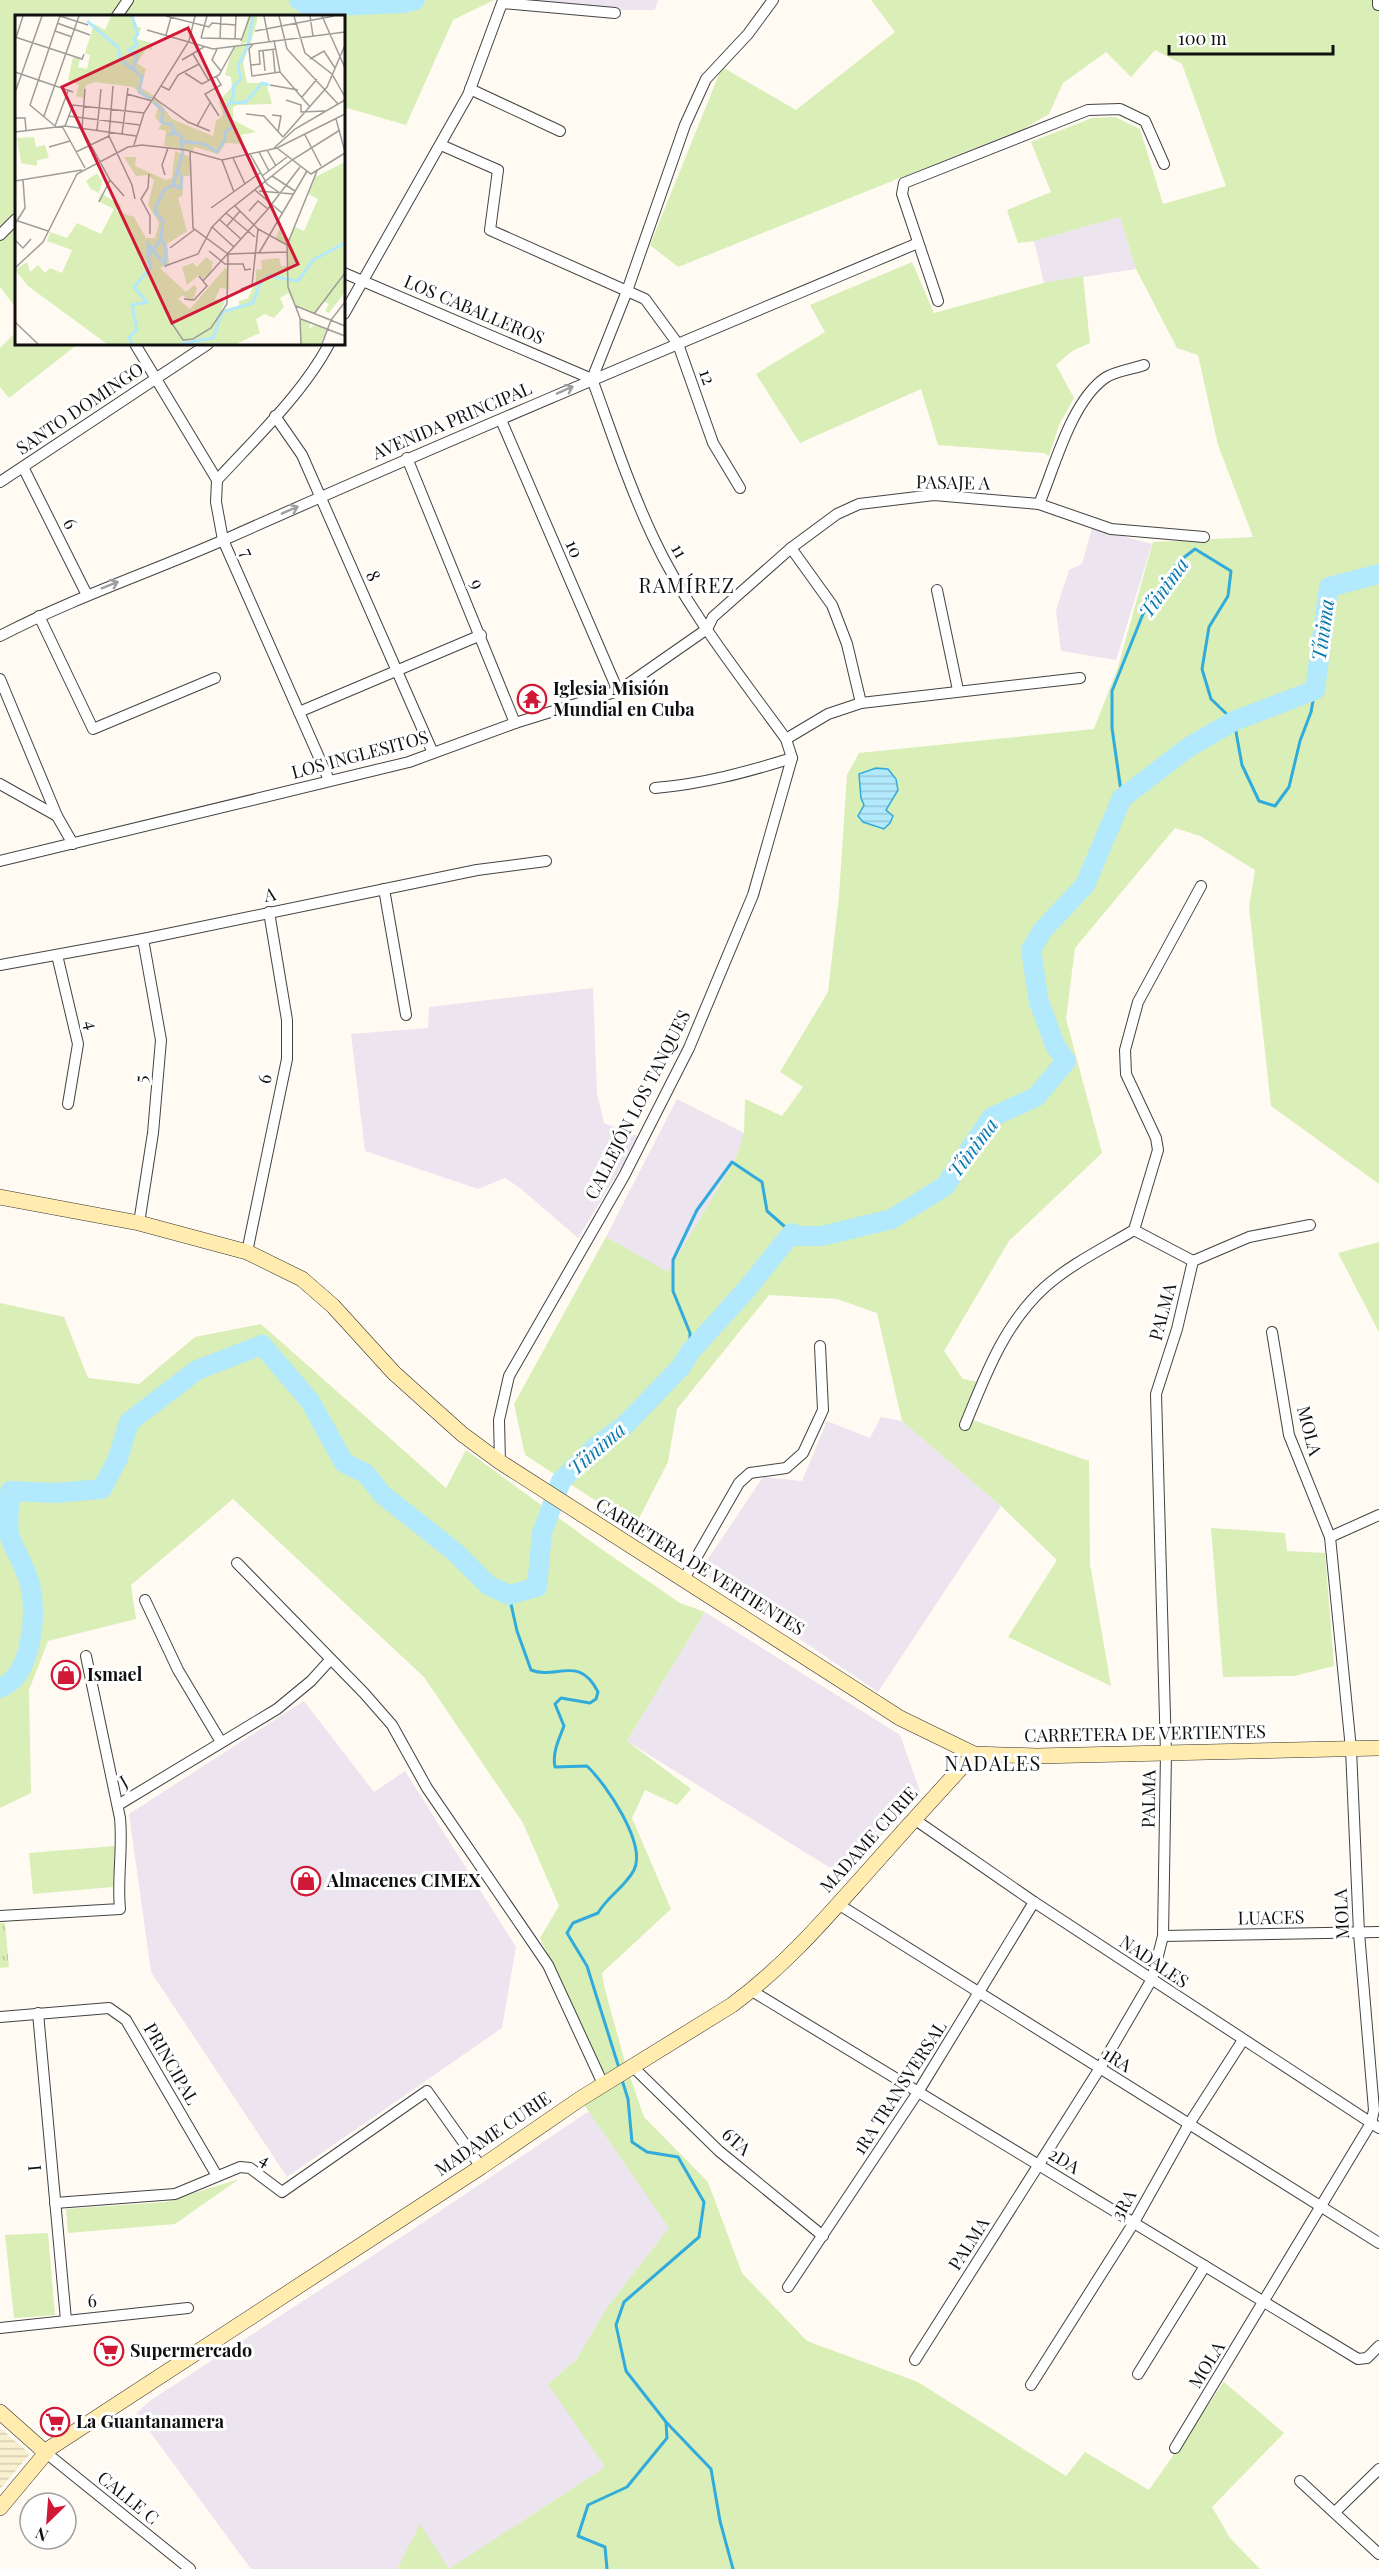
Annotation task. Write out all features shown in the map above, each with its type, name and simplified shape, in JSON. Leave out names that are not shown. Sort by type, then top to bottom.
[{"type":"main road","name":"CARRETERA DE VERTIENTES","points":[[0,1197],[139,1223],[247,1252],[303,1279],[333,1306],[394,1373],[462,1434],[500,1462],[534,1486],[900,1718],[974,1754],[1036,1756],[1379,1748]]},
{"type":"main road","name":"MADAME CURIE","points":[[0,2508],[45,2452],[619,2075],[752,1991],[781,1966],[974,1754]]},
{"type":"main road","points":[[0,2412],[45,2452]]},
{"type":"street","points":[[118,15],[128,0]]},
{"type":"street","points":[[591,378],[627,291],[685,125],[706,79],[748,34],[773,0]]},
{"type":"street","points":[[345,312],[361,280],[441,145],[470,89],[502,3],[615,13]]},
{"type":"street","points":[[470,89],[560,131]]},
{"type":"street","points":[[938,301],[902,194],[904,183],[1088,110],[1120,109],[1145,121],[1164,164]]},
{"type":"street","name":"12","points":[[441,145],[498,170],[490,230],[645,299],[652,307],[678,344],[713,443],[740,488]]},
{"type":"street","points":[[0,235],[15,220]]},
{"type":"street","name":"AVENIDA PRINCIPAL","points":[[0,636],[87,595],[223,540],[407,458],[501,420],[591,378],[918,243]]},
{"type":"street","name":"LOS CABALLEROS","points":[[345,273],[591,378]]},
{"type":"street","points":[[136,345],[217,480],[275,416],[321,359],[328,345]]},
{"type":"street","name":"SANTO DOMINGO","points":[[0,482],[206,345]]},
{"type":"street","points":[[1039,504],[1068,428],[1085,401],[1106,378],[1144,365]]},
{"type":"street","name":"11","points":[[591,378],[652,537],[681,590],[786,739],[791,755]]},
{"type":"street","name":"8","points":[[275,416],[302,455],[433,753]]},
{"type":"street","name":"10","points":[[501,420],[618,691]]},
{"type":"street","name":"9","points":[[407,458],[515,723]]},
{"type":"street","name":"6","points":[[23,467],[87,595]]},
{"type":"street","name":"7","points":[[217,480],[216,502],[223,540],[329,780]]},
{"type":"street","name":"PASAJE A","points":[[707,629],[713,617],[791,548],[837,514],[859,504],[934,495],[1039,504],[1111,529],[1204,537]]},
{"type":"street","points":[[791,548],[832,605],[847,644],[861,703]]},
{"type":"street","points":[[937,590],[958,690]]},
{"type":"street","points":[[39,616],[93,729],[215,678]]},
{"type":"street","name":"LOS INGLESITOS","points":[[0,861],[409,762],[515,723],[618,691],[707,629]]},
{"type":"street","points":[[299,712],[481,635]]},
{"type":"street","points":[[786,739],[828,714],[861,703],[958,690],[1080,678]]},
{"type":"street","points":[[0,679],[57,816],[73,844]]},
{"type":"street","points":[[655,788],[683,786],[741,774],[791,755]]},
{"type":"street","name":"CALLEJÓN LOS TANQUES","points":[[500,1462],[499,1419],[509,1376],[624,1176],[689,1048],[753,895],[791,755]]},
{"type":"street","points":[[0,784],[57,816]]},
{"type":"street","name":"A","points":[[0,965],[143,939],[477,870],[546,861]]},
{"type":"street","points":[[965,1425],[995,1355],[1011,1327],[1030,1302],[1060,1275],[1134,1230],[1158,1150],[1156,1138],[1126,1074],[1125,1050],[1138,1002],[1201,886]]},
{"type":"street","points":[[384,890],[406,1015]]},
{"type":"street","name":"6","points":[[247,1252],[286,1059],[287,1020],[269,912]]},
{"type":"street","name":"5","points":[[139,1223],[153,1133],[161,1040],[143,939]]},
{"type":"street","name":"4","points":[[57,955],[78,1044],[68,1104]]},
{"type":"street","points":[[1134,1230],[1193,1261],[1249,1237],[1310,1225]]},
{"type":"street","name":"PALMA","points":[[915,2360],[1100,2068],[1152,1980],[1163,1936],[1166,1753],[1156,1394],[1177,1329],[1193,1261]]},
{"type":"street","name":"MOLA","points":[[1175,2448],[1322,2207],[1375,2126],[1377,2110],[1359,1933],[1351,1749],[1330,1537],[1289,1435],[1272,1332]]},
{"type":"street","points":[[684,1579],[739,1483],[750,1473],[786,1468],[803,1453],[822,1410],[820,1346]]},
{"type":"street","points":[[1330,1537],[1379,1515]]},
{"type":"street","points":[[237,1563],[364,1693],[392,1725],[427,1788],[548,1965],[619,2075]]},
{"type":"street","points":[[145,1600],[178,1670],[221,1742]]},
{"type":"street","points":[[86,1656],[118,1805]]},
{"type":"street","name":"J","points":[[0,1916],[120,1909],[117,1886],[122,1841],[118,1805],[277,1709],[310,1681],[330,1660]]},
{"type":"street","name":"NADALES","points":[[914,1819],[1034,1902],[1375,2126]]},
{"type":"street","name":"1RA TRANSVERSAL","points":[[788,2287],[918,2092],[1034,1902]]},
{"type":"street","name":"1RA","points":[[838,1904],[1379,2243]]},
{"type":"street","name":"LUACES","points":[[1163,1936],[1379,1932]]},
{"type":"street","name":"2DA","points":[[752,1991],[1358,2359],[1368,2358],[1379,2346]]},
{"type":"street","name":"PRINCIPAL","points":[[0,2017],[109,2008],[126,2020],[217,2176]]},
{"type":"street","name":"I","points":[[38,2013],[66,2320]]},
{"type":"street","name":"3RA","points":[[1031,2385],[1133,2224],[1189,2124],[1243,2040]]},
{"type":"street","name":"6TA","points":[[619,2075],[720,2151],[822,2236]]},
{"type":"street","name":"4","points":[[55,2203],[175,2194],[240,2167],[250,2168],[282,2192],[427,2091],[481,2167]]},
{"type":"street","points":[[1138,2374],[1204,2266]]},
{"type":"street","name":"6","points":[[0,2328],[188,2308]]},
{"type":"street","name":"CALLE C","points":[[45,2452],[190,2569]]},
{"type":"street","points":[[1335,2512],[1379,2469]]},
{"type":"street","points":[[1300,2481],[1379,2554]]},
{"type":"shaded area","points":[[525,0],[658,0],[655,10],[615,10]]},
{"type":"shaded area","points":[[1120,217],[1136,269],[1044,283],[1034,241]]},
{"type":"shaded area","points":[[1092,528],[1152,544],[1116,660],[1061,651],[1056,610],[1069,570],[1082,564]]},
{"type":"shaded area","points":[[593,988],[597,1093],[604,1123],[640,1137],[578,1238],[505,1178],[478,1189],[365,1151],[351,1034],[428,1028],[429,1007]]},
{"type":"shaded area","points":[[677,1099],[744,1133],[736,1158],[668,1273],[606,1237]]},
{"type":"shaded area","points":[[881,1417],[902,1421],[1001,1506],[878,1692],[700,1571],[763,1477],[802,1481],[827,1421],[870,1438]]},
{"type":"shaded area","points":[[705,1612],[900,1735],[921,1794],[843,1876],[627,1741]]},
{"type":"shaded area","name":"Almacenes CIMEX","points":[[304,1701],[374,1792],[405,1771],[516,1947],[502,2028],[287,2177],[151,1972],[129,1814]]},
{"type":"shaded area","points":[[589,2111],[669,2228],[608,2306],[576,2360],[548,2384],[606,2467],[449,2569],[420,2525],[397,2569],[251,2569],[136,2413],[151,2400],[409,2232]]},
{"type":"shaded area","points":[[0,2428],[30,2454],[0,2489]]},
{"type":"green space","points":[[0,0],[494,0],[453,20],[406,125],[347,108],[345,113],[345,15],[15,15],[15,307],[0,287]]},
{"type":"green space","points":[[871,0],[1379,0],[1379,1184],[1271,1106],[1249,907],[1255,870],[1200,836],[1175,828],[1075,948],[1066,1019],[1102,1153],[1009,1241],[944,1351],[963,1379],[984,1383],[973,1420],[1089,1461],[1090,1564],[1111,1686],[1008,1637],[1057,1560],[1001,1506],[902,1421],[877,1313],[837,1299],[769,1295],[677,1409],[668,1462],[635,1526],[525,1455],[514,1404],[606,1237],[668,1272],[736,1158],[744,1133],[745,1099],[782,1116],[803,1087],[780,1072],[828,992],[839,896],[847,775],[859,753],[1094,729],[1118,667],[1153,542],[1253,537],[1218,445],[1198,355],[1177,348],[1136,269],[1120,217],[1034,241],[1018,243],[1007,210],[1051,192],[1031,142],[1092,118],[1115,117],[1140,129],[1163,204],[1226,186],[1182,64],[1155,50],[1131,77],[1106,52],[1063,83],[1049,114],[1025,128],[678,267],[650,245],[722,67],[796,110],[895,32]]},
{"type":"green space","points":[[912,262],[934,313],[1044,283],[1083,276],[1090,343],[1072,351],[1056,365],[1074,398],[1059,425],[1049,456],[1044,453],[938,445],[921,389],[800,443],[756,374],[825,332],[810,305]]},
{"type":"green space","points":[[15,333],[15,345],[77,345],[9,398],[0,387],[0,348]]},
{"type":"green space","points":[[1379,1242],[1379,1332],[1338,1253]]},
{"type":"green space","points":[[0,1303],[64,1317],[88,1378],[139,1384],[195,1337],[261,1324],[446,1488],[466,1450],[597,1546],[680,1603],[705,1612],[627,1741],[691,1789],[677,1805],[645,1790],[632,1818],[671,1909],[602,1973],[625,2062],[644,2117],[708,2182],[742,2273],[807,2341],[918,2382],[1066,2476],[1085,2452],[1149,2490],[1224,2382],[1284,2433],[1212,2507],[1230,2538],[1260,2569],[449,2569],[605,2467],[548,2384],[576,2360],[608,2306],[669,2228],[580,2099],[605,2080],[540,1938],[559,1906],[523,1823],[424,1677],[233,1499],[131,1585],[136,1619],[48,1641],[29,1690],[31,1793],[0,1808]]},
{"type":"green space","points":[[1211,1528],[1285,1533],[1287,1551],[1325,1553],[1334,1666],[1294,1676],[1223,1677]]},
{"type":"green space","points":[[115,1846],[113,1887],[33,1894],[29,1853]]},
{"type":"green space","points":[[0,1923],[5,1923],[9,1967],[0,1968]]},
{"type":"green space","points":[[239,2179],[175,2224],[68,2233],[66,2209],[166,2202]]},
{"type":"green space","points":[[48,2233],[55,2315],[14,2318],[5,2235]]},
{"type":"green space","points":[[420,2524],[449,2569],[397,2569]]},
{"type":"water","points":[[876,768],[888,769],[896,779],[898,790],[886,810],[893,816],[884,829],[863,822],[858,816],[864,805],[861,798],[859,774]]},
{"type":"waterway","points":[[299,0],[310,7],[404,3],[415,0]]},
{"type":"waterway","name":"Tíinima","points":[[1122,798],[1112,728],[1112,691],[1143,614],[1178,562],[1195,549],[1231,571],[1228,596],[1209,627],[1202,669],[1211,699],[1234,721],[1242,765],[1259,801],[1275,806],[1289,787],[1300,741],[1311,712],[1315,690]]},
{"type":"waterway","name":"Tíinima","points":[[0,1688],[19,1672],[25,1659],[33,1615],[29,1582],[9,1532],[10,1491],[54,1493],[102,1489],[118,1458],[129,1422],[197,1370],[262,1345],[310,1401],[344,1463],[365,1473],[383,1495],[455,1552],[488,1585],[509,1595],[537,1587],[542,1533],[561,1481],[594,1448],[625,1425],[681,1367],[690,1352],[746,1290],[792,1233],[795,1236],[822,1236],[892,1219],[945,1186],[992,1117],[1036,1097],[1066,1061],[1055,1045],[1039,1002],[1031,950],[1042,931],[1085,885],[1122,798],[1189,747],[1234,721],[1315,690],[1329,587],[1379,574]]},
{"type":"waterway","points":[[690,1352],[690,1333],[673,1291],[673,1260],[697,1210],[732,1162],[762,1182],[767,1211],[792,1233]]},
{"type":"waterway","points":[[509,1595],[517,1631],[531,1670],[575,1671],[591,1681],[598,1692],[596,1699],[590,1703],[561,1698],[555,1704],[564,1726],[555,1751],[555,1767],[587,1766],[614,1800],[630,1830],[635,1845],[636,1859],[630,1876],[598,1913],[573,1923],[567,1933],[587,1966],[619,2068]]},
{"type":"waterway","points":[[607,2569],[605,2547],[578,2536],[588,2505],[627,2487],[667,2438],[666,2422],[626,2371],[616,2325],[624,2302],[699,2237],[704,2202],[678,2157],[647,2152],[632,2142],[628,2099],[622,2080]]},
{"type":"waterway","points":[[667,2423],[711,2469],[720,2521],[733,2569]]},
{"type":"place","name":"Iglesia Misión Mundial en Cuba","points":[[532,699]]},
{"type":"place","name":"Ismael","points":[[66,1675]]},
{"type":"place","name":"Almacenes CIMEX","points":[[306,1881]]},
{"type":"place","name":"Supermercado","points":[[109,2351]]},
{"type":"place","name":"La Guantanamera","points":[[55,2422]]},
{"type":"district","name":"RAMÍREZ","points":[[687,586]]},
{"type":"district","name":"NADALES","points":[[993,1764]]},
{"type":"water label","name":"Tínima","points":[[1323,630]]}]
